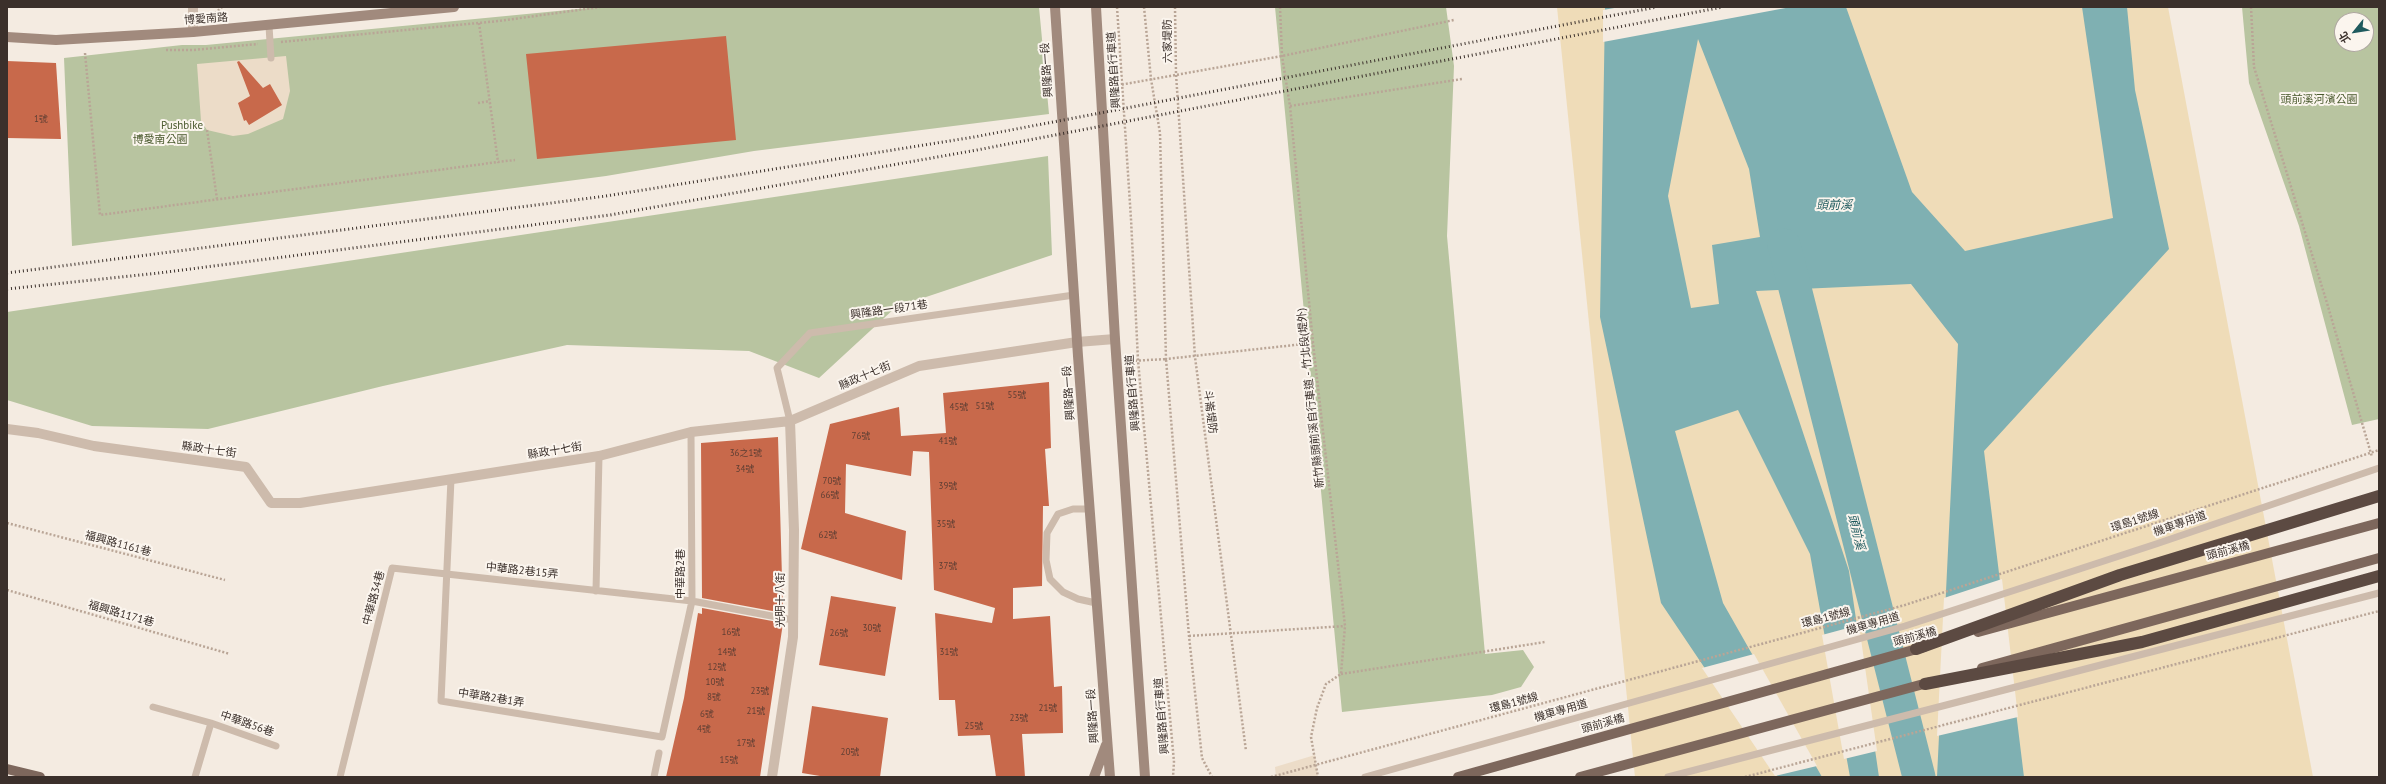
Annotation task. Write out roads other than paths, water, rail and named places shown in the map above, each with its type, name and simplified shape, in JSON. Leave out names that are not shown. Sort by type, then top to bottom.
[{"type":"highway","points":[[1916,649],[2120,575],[2379,496]]},
{"type":"highway","points":[[1925,684],[2142,642],[2379,576]]},
{"type":"main road","name":"頭前溪橋","points":[[1458,777],[1916,649],[2379,523]]},
{"type":"main road","points":[[1580,777],[1925,684],[2379,558]]},
{"type":"main road","points":[[7,769],[40,777]]},
{"type":"street","points":[[193,7],[193,32]]},
{"type":"street","name":"博愛南路","points":[[7,37],[56,40],[193,32],[269,26],[454,7]]},
{"type":"street","name":"興隆路一段","points":[[1055,7],[1077,342],[1110,777]]},
{"type":"street","points":[[1096,7],[1116,362],[1145,777]]},
{"type":"street","name":"縣政十七街","points":[[7,429],[38,433],[94,446],[246,467],[271,503],[300,503],[599,456],[691,432],[790,421],[919,366],[1077,342],[1115,339]]},
{"type":"street","name":"光明十八街","points":[[772,777],[793,637],[790,421]]},
{"type":"street","points":[[1094,777],[1107,744]]},
{"type":"lane","points":[[269,26],[271,58]]},
{"type":"lane","name":"興隆路一段71巷","points":[[790,421],[777,368],[810,333],[1074,295]]},
{"type":"lane","name":"中華路2巷","points":[[662,737],[692,601],[691,432]]},
{"type":"lane","points":[[596,591],[599,456]]},
{"type":"lane","name":"機車專用道","points":[[1365,777],[1904,626],[2156,544],[2379,468]]},
{"type":"lane","points":[[446,574],[451,479]]},
{"type":"lane","points":[[1089,509],[1073,509],[1058,514],[1047,533],[1046,560],[1050,579],[1063,592],[1078,599],[1096,603]]},
{"type":"lane","name":"中華路34巷","points":[[340,777],[392,568],[446,574]]},
{"type":"lane","name":"中華路2巷15弄","points":[[446,574],[692,601],[793,620]]},
{"type":"lane","name":"中華路2巷1弄","points":[[446,574],[441,701],[662,737]]},
{"type":"lane","points":[[1668,777],[2379,593]]},
{"type":"lane","name":"中華路56巷","points":[[153,707],[211,723],[276,746]]},
{"type":"lane","name":"中華路56巷","points":[[195,777],[211,723]]},
{"type":"lane","points":[[654,777],[659,753]]},
{"type":"water","name":"頭前溪","points":[[1605,7],[1846,7],[1912,192],[1965,251],[2113,218],[2082,7],[2127,7],[2135,90],[2169,249],[1984,451],[2024,777],[1937,777],[1958,344],[1911,284],[1756,291],[1849,571],[1879,777],[1850,777],[1810,554],[1738,410],[1675,431],[1723,603],[1822,777],[1778,777],[1661,603],[1600,317]],"holes":[[[1698,39],[1749,169],[1760,237],[1712,245],[1719,304],[1691,308],[1668,196]]]},
{"type":"waterway","name":"頭前溪","points":[[1784,245],[1919,777]]},
{"type":"railway","points":[[7,273],[606,196],[974,137],[1657,7]]},
{"type":"railway","points":[[7,289],[159,273],[610,215],[977,150],[1723,7]]},
{"type":"park label","name":"頭前溪河濱公園","points":[[2319,100]]},
{"type":"park label","name":"Pushbike","points":[[182,126]]},
{"type":"park label","name":"博愛南公園","points":[[160,140]]}]
